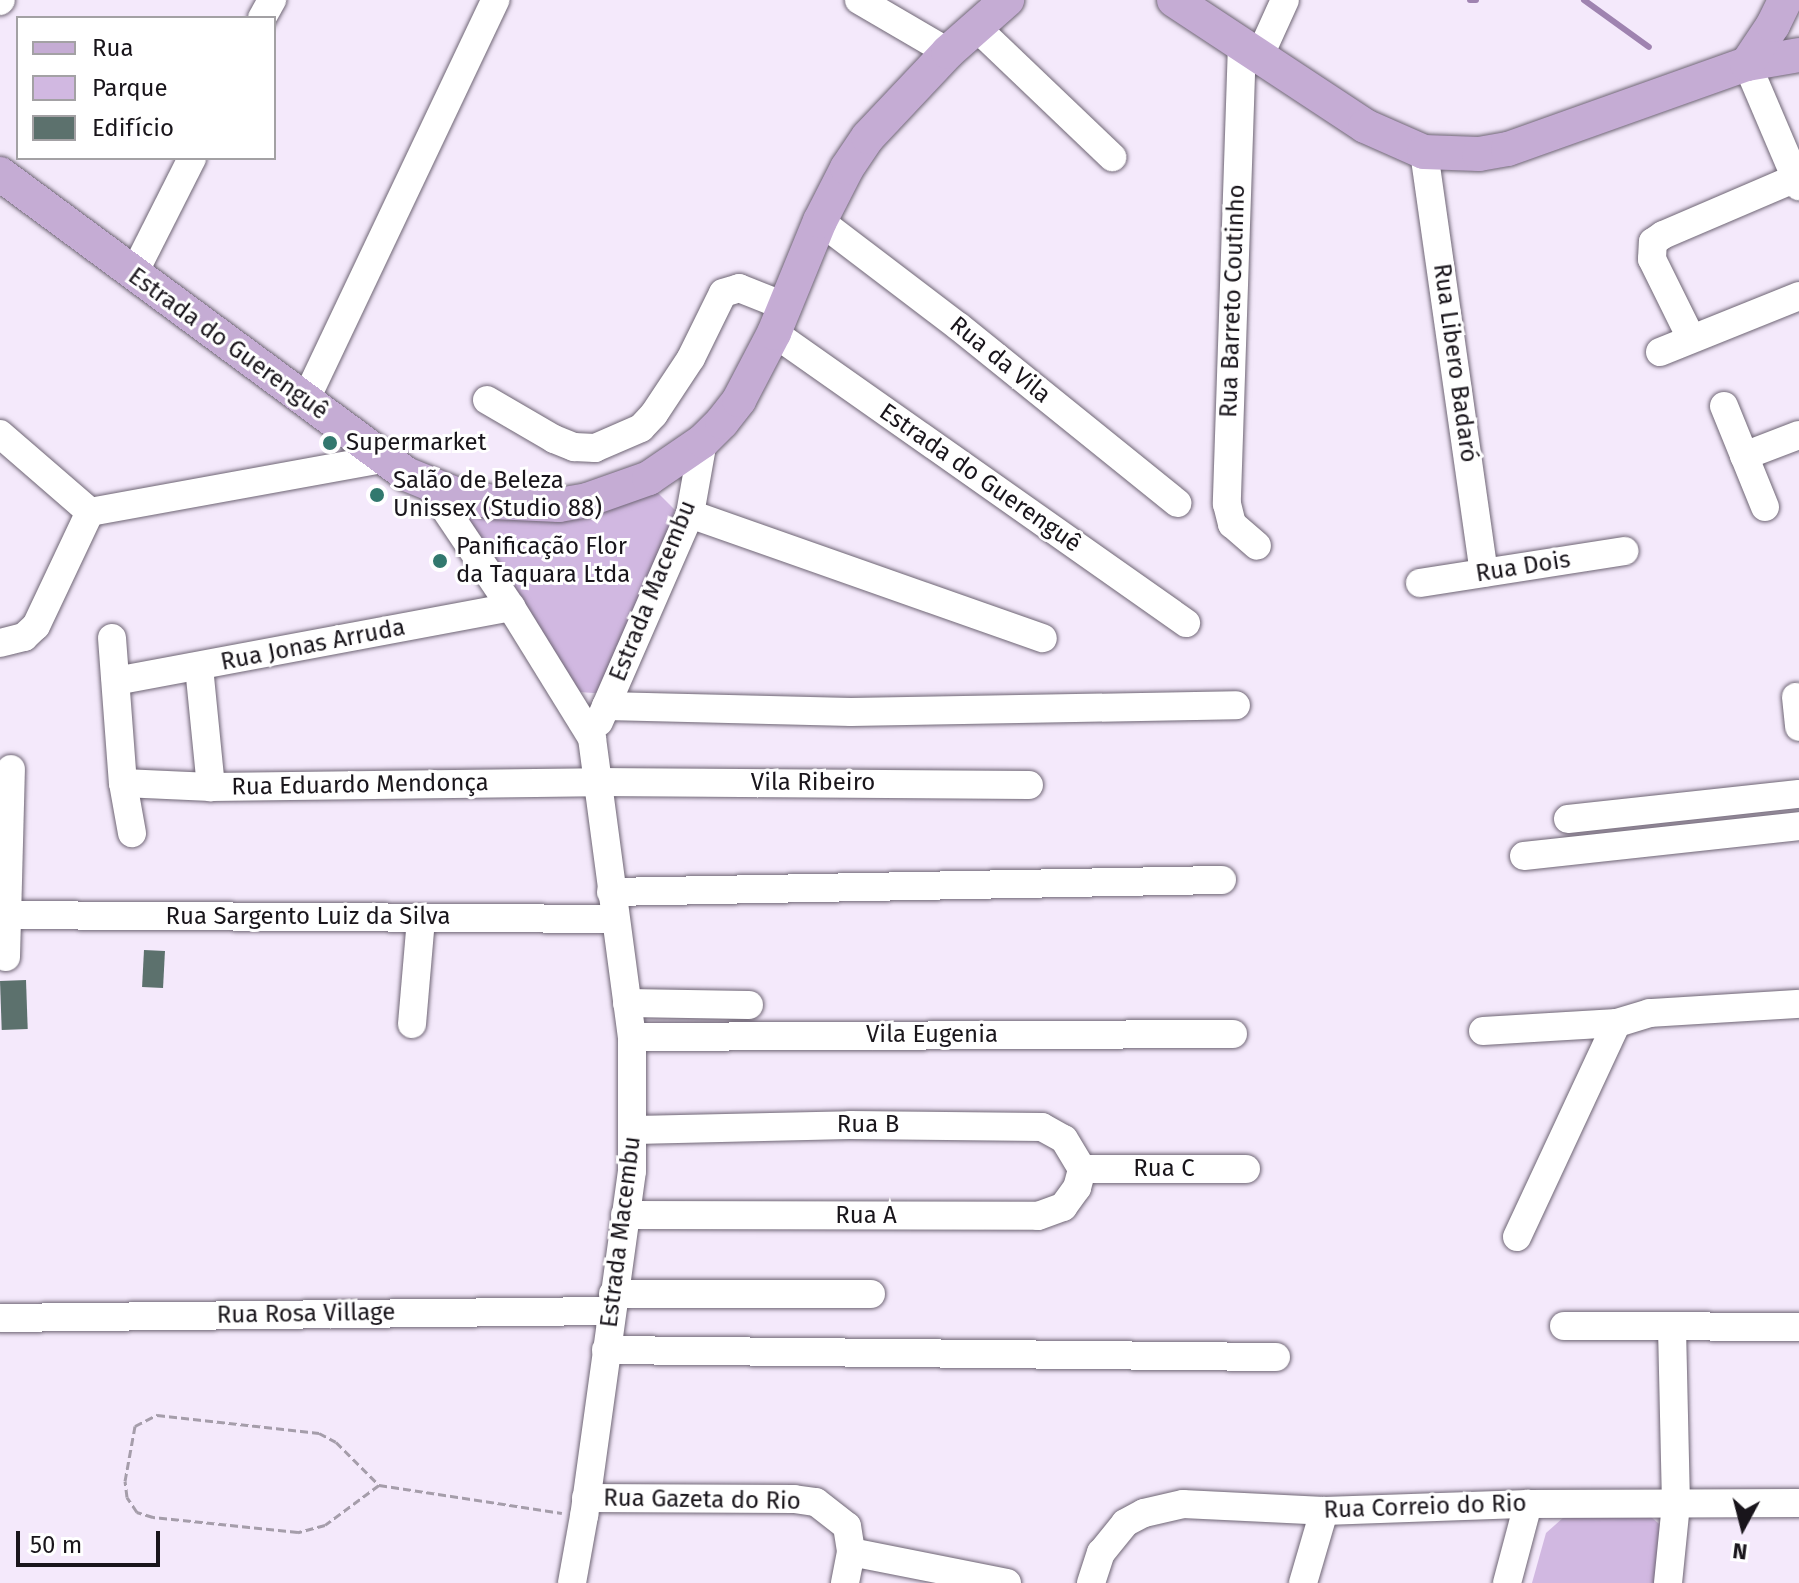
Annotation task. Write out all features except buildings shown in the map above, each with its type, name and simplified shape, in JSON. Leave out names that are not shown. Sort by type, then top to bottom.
[{"type":"main road","name":"Estrada do Guerenguê","points":[[0,174],[382,459],[429,485],[493,502],[559,505],[587,500],[649,478],[703,441],[739,400],[779,319],[820,221],[847,168],[868,137],[948,52],[1007,0]]},
{"type":"main road","points":[[1747,64],[1773,25],[1785,0]]},
{"type":"main road","points":[[1797,0],[1799,9]]},
{"type":"main road","points":[[1177,1],[1365,126],[1424,152],[1479,154],[1508,149],[1747,64],[1799,55]]},
{"type":"street","points":[[305,401],[495,0]]},
{"type":"street","points":[[859,0],[948,52]]},
{"type":"street","points":[[1251,49],[1285,0]]},
{"type":"street","points":[[975,26],[1112,157]]},
{"type":"street","name":"Rua Barreto Coutinho","points":[[1251,49],[1227,504],[1232,524],[1257,546]]},
{"type":"street","points":[[1691,338],[1652,259],[1653,242],[1663,235],[1797,182],[1747,64]]},
{"type":"street","name":"Rua Libero Badaró","points":[[1424,152],[1484,573]]},
{"type":"street","points":[[133,275],[191,160]]},
{"type":"street","name":"Rua da Vila","points":[[820,221],[958,326],[1177,503]]},
{"type":"street","points":[[487,400],[554,439],[574,447],[595,448],[641,428],[654,414],[691,358],[723,293],[739,288],[779,319]]},
{"type":"street","points":[[1660,352],[1799,296]]},
{"type":"street","name":"Estrada do Guerenguê","points":[[779,319],[1186,623]]},
{"type":"street","points":[[1724,406],[1765,507]]},
{"type":"street","points":[[0,434],[90,512]]},
{"type":"street","points":[[1744,456],[1799,435]]},
{"type":"street","name":"Estrada Macembu","points":[[592,738],[690,514],[703,441]]},
{"type":"street","points":[[90,512],[382,459]]},
{"type":"street","name":"Estrada Macembu","points":[[429,485],[511,607],[592,738],[632,1037],[635,1130],[585,1507],[572,1583]]},
{"type":"street","points":[[0,643],[24,637],[36,626],[90,512]]},
{"type":"street","points":[[690,514],[1043,638]]},
{"type":"street","name":"Rua Dois","points":[[1420,583],[1625,551]]},
{"type":"street","name":"Rua Jonas Arruda","points":[[116,681],[511,607]]},
{"type":"street","points":[[112,638],[123,783],[132,833]]},
{"type":"street","points":[[199,667],[211,787]]},
{"type":"street","points":[[1796,697],[1799,727]]},
{"type":"street","points":[[606,706],[851,712],[1236,705]]},
{"type":"street","points":[[6,957],[5,823],[11,769]]},
{"type":"street","name":"Rua Eduardo Mendonça","points":[[123,783],[211,787],[596,782]]},
{"type":"street","name":"Vila Ribeiro","points":[[596,782],[1029,785]]},
{"type":"street","points":[[1568,819],[1799,794]]},
{"type":"street","points":[[1524,856],[1799,826]]},
{"type":"street","name":"Rua Sargento Luiz da Silva","points":[[5,915],[421,918],[613,906],[1222,880]]},
{"type":"street","points":[[412,1024],[421,918]]},
{"type":"street","points":[[627,1003],[749,1005]]},
{"type":"street","points":[[1483,1031],[1617,1023],[1650,1013],[1799,1004]]},
{"type":"street","points":[[1517,1237],[1617,1023]]},
{"type":"street","name":"Vila Eugenia","points":[[632,1037],[1233,1034]]},
{"type":"street","name":"Rua B","points":[[635,1130],[850,1125],[1042,1127],[1064,1139],[1082,1169]]},
{"type":"street","name":"Rua C","points":[[1082,1169],[1246,1169]]},
{"type":"street","name":"Rua A","points":[[625,1215],[1038,1216],[1063,1207],[1077,1188],[1082,1169]]},
{"type":"street","name":"Rua Rosa Village","points":[[0,1318],[871,1294]]},
{"type":"street","points":[[1564,1326],[1799,1327]]},
{"type":"street","points":[[1668,1583],[1676,1504],[1672,1326]]},
{"type":"street","points":[[606,1350],[1276,1357]]},
{"type":"street","name":"Rua Gazeta do Rio","points":[[585,1507],[794,1499],[816,1502],[847,1526],[851,1552]]},
{"type":"street","name":"Rua Correio do Rio","points":[[1091,1583],[1111,1537],[1144,1513],[1183,1504],[1324,1511],[1528,1504],[1799,1503]]},
{"type":"street","points":[[1507,1583],[1528,1504]]},
{"type":"street","points":[[1303,1583],[1324,1511]]},
{"type":"street","points":[[845,1583],[851,1552],[1007,1583]]},
{"type":"path","points":[[379,1485],[325,1525],[298,1532],[153,1517],[137,1512],[127,1497],[125,1481],[135,1426],[157,1415],[319,1433],[336,1442],[379,1485],[585,1507]]},
{"type":"green space","points":[[646,481],[675,510],[609,694],[578,692],[444,496],[463,503]]},
{"type":"green space","points":[[1564,1517],[1651,1517],[1665,1529],[1657,1583],[1532,1583],[1546,1533]]},
{"type":"waterway","points":[[1470,0],[1476,0]]},
{"type":"waterway","points":[[1584,0],[1649,47]]},
{"type":"place","name":"Supermarket","points":[[330,443]]},
{"type":"place","name":"Salão de Beleza Unissex (Studio 88)","points":[[377,495]]},
{"type":"place","name":"Panificação Flor da Taquara Ltda","points":[[440,561]]}]
